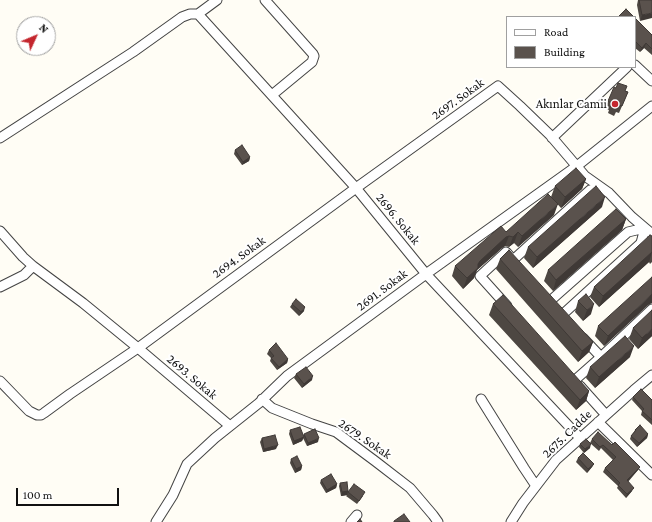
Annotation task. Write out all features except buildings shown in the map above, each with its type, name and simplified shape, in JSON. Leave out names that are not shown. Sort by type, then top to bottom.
[{"type":"street","points":[[0,138],[133,52],[182,17],[190,14],[198,14],[217,0]]},
{"type":"street","points":[[265,0],[314,56],[312,62],[272,95]]},
{"type":"street","name":"2696. Sokak","points":[[198,14],[356,188],[426,274],[580,438]]},
{"type":"street","points":[[636,66],[652,82]]},
{"type":"street","points":[[552,138],[626,68]]},
{"type":"street","name":"2697. Sokak","points":[[356,188],[498,86],[552,138],[586,176],[609,194],[648,231]]},
{"type":"street","name":"2691. Sokak","points":[[156,522],[173,495],[187,464],[214,438],[262,400],[287,376],[426,274],[578,166],[652,106]]},
{"type":"street","name":"2694. Sokak","points":[[0,381],[29,411],[34,414],[41,415],[138,348],[356,188]]},
{"type":"street","points":[[512,311],[480,276],[506,252],[516,263],[590,190]]},
{"type":"street","name":"2693. Sokak","points":[[0,231],[33,266],[83,303],[230,426]]},
{"type":"street","points":[[648,231],[641,243],[556,308],[628,232],[648,231]]},
{"type":"street","points":[[0,287],[24,275],[33,266]]},
{"type":"street","points":[[606,415],[572,378],[601,357],[652,309]]},
{"type":"street","points":[[577,331],[601,357]]},
{"type":"street","name":"2675. Cadde","points":[[511,522],[523,503],[556,460],[606,415],[650,381]]},
{"type":"street","points":[[481,399],[536,486]]},
{"type":"street","name":"2679. Sokak","points":[[262,400],[272,408],[336,432],[410,488],[438,522]]},
{"type":"street","points":[[598,422],[652,475]]},
{"type":"street","points":[[351,522],[357,515]]},
{"type":"place","name":"Akınlar Camii","points":[[615,104]]}]
